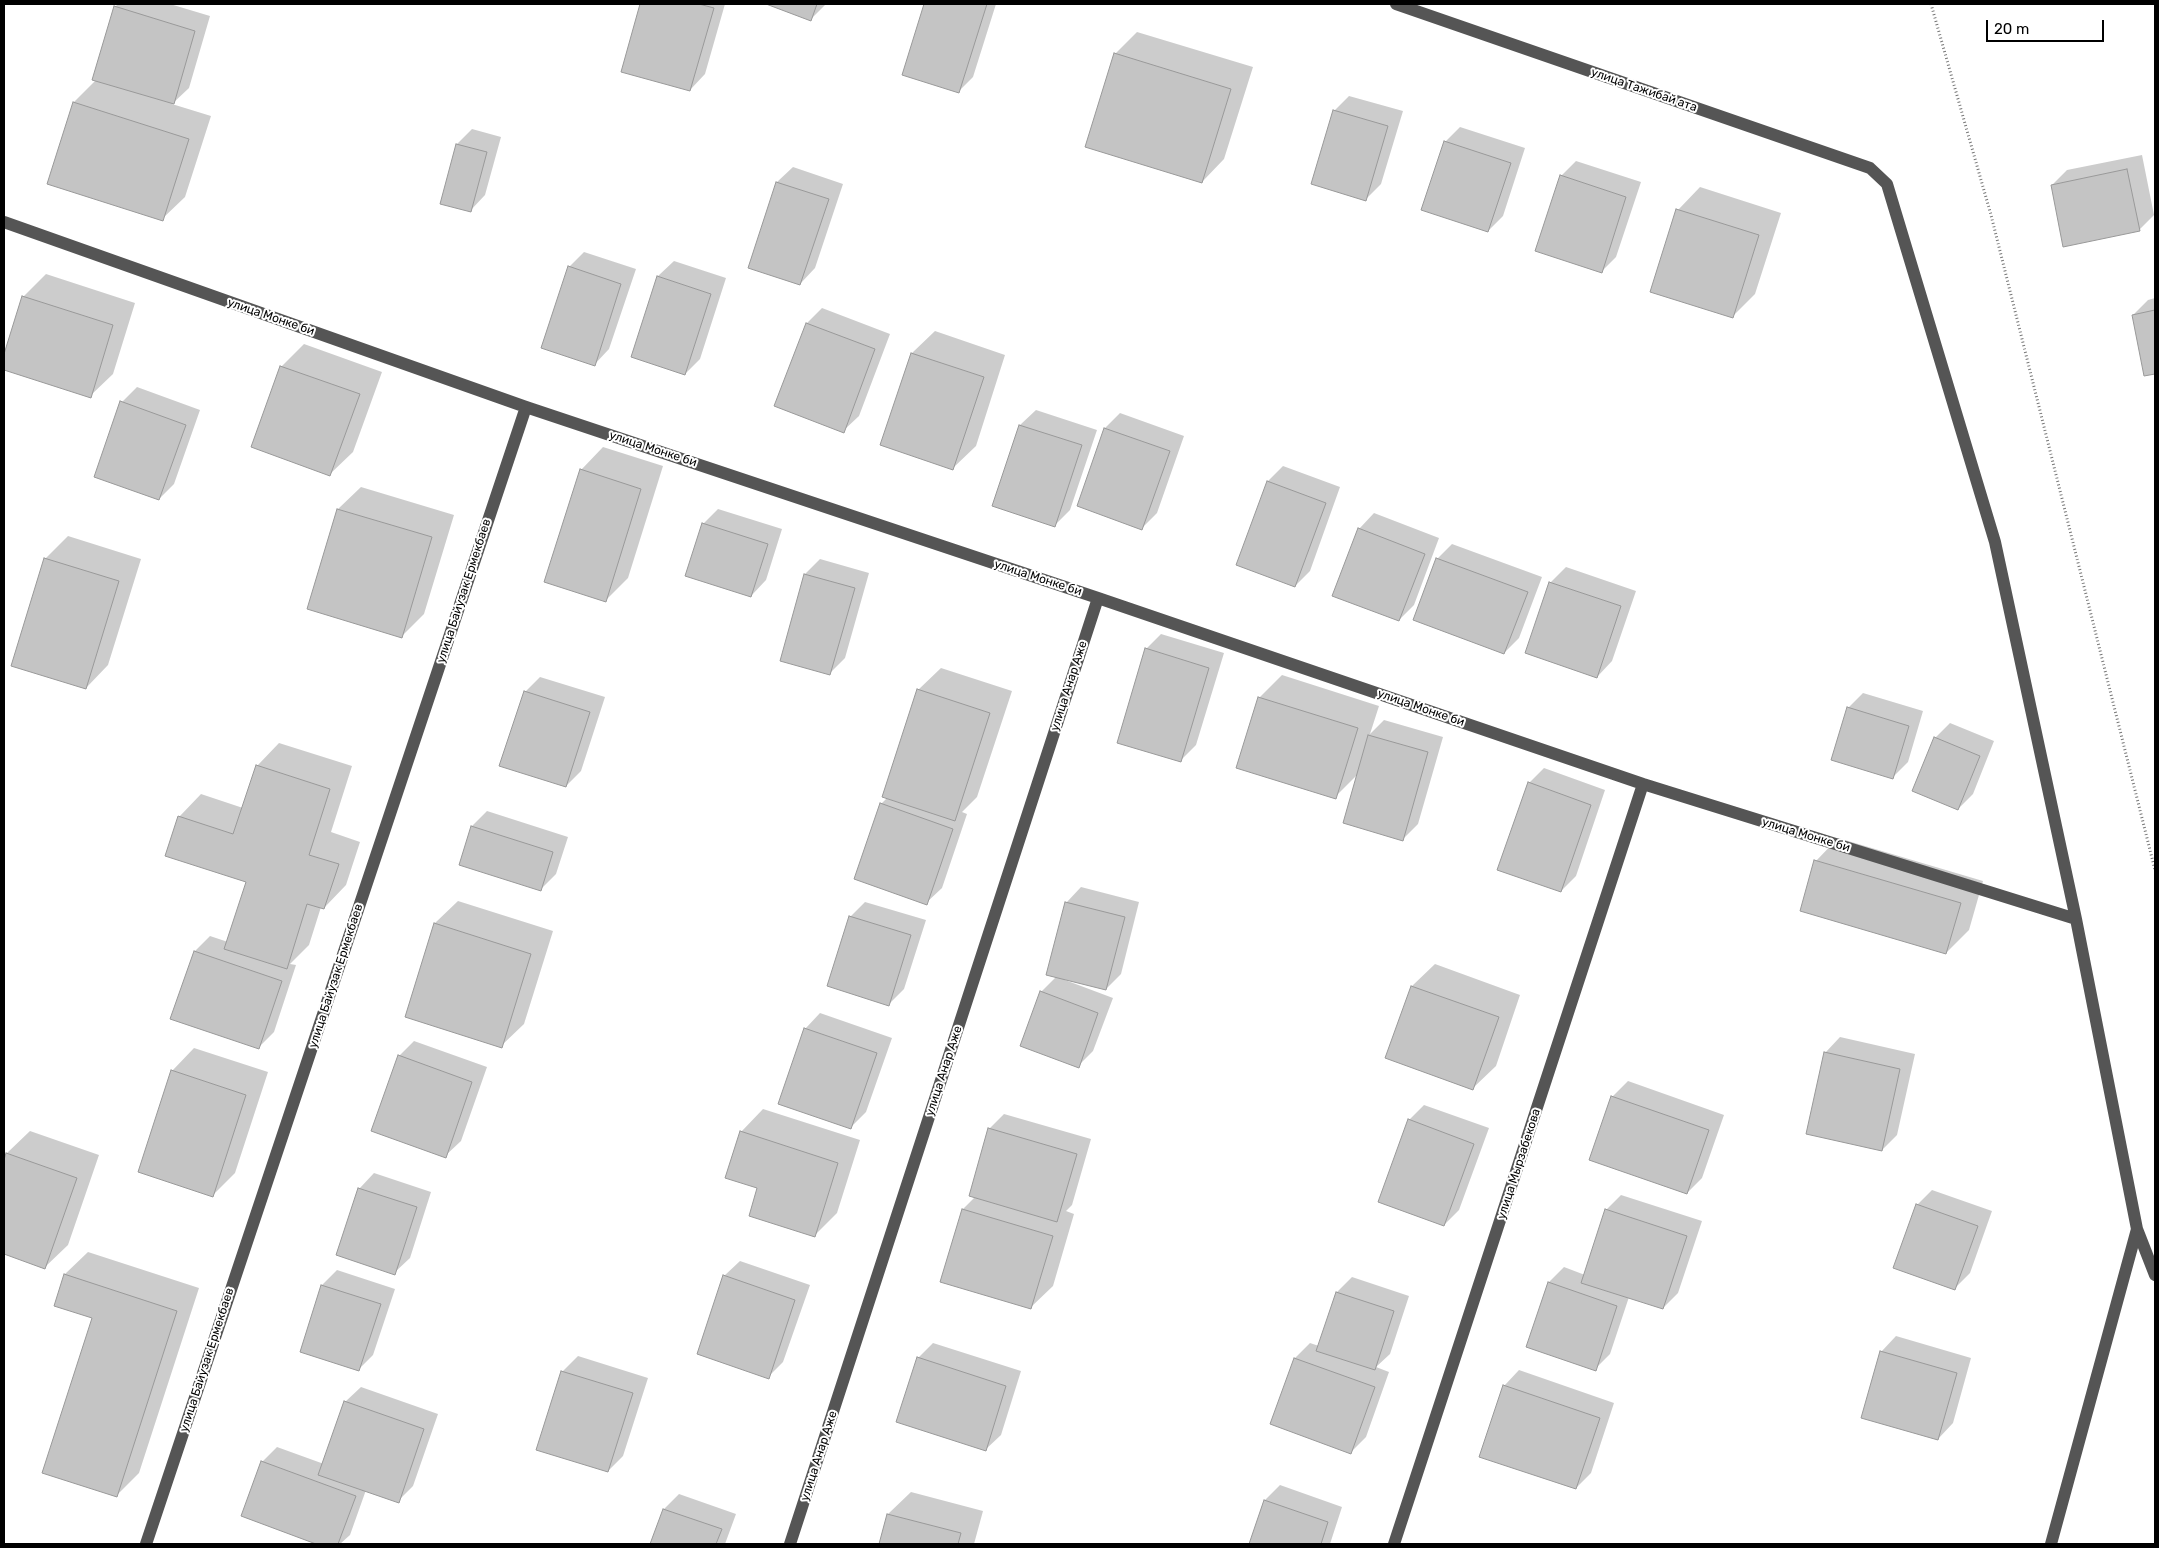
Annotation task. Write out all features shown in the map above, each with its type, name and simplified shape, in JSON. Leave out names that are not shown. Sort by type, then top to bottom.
[{"type":"street","name":"улица Тажибай ата","points":[[1396,4],[1862,165],[1870,168],[1887,184],[1995,542],[2076,919]]},
{"type":"street","name":"улица Монке би","points":[[4,222],[526,407],[1098,598],[1643,784],[2076,919]]},
{"type":"street","name":"улица Байузак Ермекбаев","points":[[146,1544],[526,407]]},
{"type":"street","name":"улица Анар Аже","points":[[790,1544],[1098,598]]},
{"type":"street","name":"улица Мырзабекова","points":[[1394,1544],[1643,784]]},
{"type":"street","points":[[2076,919],[2137,1229],[2155,1275]]},
{"type":"street","points":[[2051,1544],[2137,1229]]},
{"type":"path","points":[[1931,4],[1991,215],[2155,870]]},
{"type":"building","points":[[640,4],[699,4],[714,8],[690,91],[621,72]]},
{"type":"building","points":[[766,4],[817,4],[811,21]]},
{"type":"building","points":[[924,4],[987,4],[959,93],[902,75]]},
{"type":"building","points":[[114,6],[195,31],[174,104],[92,80]]},
{"type":"building","points":[[1114,53],[1231,89],[1202,183],[1085,147]]},
{"type":"building","points":[[73,102],[189,139],[163,221],[47,184]]},
{"type":"building","points":[[1333,110],[1388,126],[1366,201],[1311,184]]},
{"type":"building","points":[[1444,141],[1511,163],[1488,232],[1421,210]]},
{"type":"building","points":[[456,144],[487,152],[471,212],[440,204]]},
{"type":"building","points":[[2127,169],[2140,231],[2063,247],[2051,185]]},
{"type":"building","points":[[1560,175],[1626,197],[1602,273],[1535,251]]},
{"type":"building","points":[[776,182],[829,199],[800,285],[748,268]]},
{"type":"building","points":[[1676,209],[1759,235],[1733,318],[1650,292]]},
{"type":"building","points":[[568,266],[621,284],[595,366],[541,348]]},
{"type":"building","points":[[657,276],[711,294],[685,375],[631,357]]},
{"type":"building","points":[[22,296],[113,325],[91,398],[4,370],[4,354]]},
{"type":"building","points":[[2155,310],[2155,374],[2144,376],[2132,315]]},
{"type":"building","points":[[806,323],[875,349],[844,433],[774,406]]},
{"type":"building","points":[[911,353],[984,377],[953,470],[880,445]]},
{"type":"building","points":[[280,366],[360,394],[330,476],[251,447]]},
{"type":"building","points":[[120,401],[186,425],[159,500],[94,477]]},
{"type":"building","points":[[1019,425],[1082,445],[1055,527],[992,506]]},
{"type":"building","points":[[1104,428],[1170,451],[1142,530],[1077,506]]},
{"type":"building","points":[[580,469],[641,489],[606,602],[544,582]]},
{"type":"building","points":[[1267,481],[1326,503],[1295,587],[1236,565]]},
{"type":"building","points":[[337,509],[432,537],[402,638],[307,609]]},
{"type":"building","points":[[702,523],[768,544],[751,597],[685,576]]},
{"type":"building","points":[[1358,528],[1425,554],[1399,621],[1332,596]]},
{"type":"building","points":[[44,558],[119,581],[86,689],[11,666]]},
{"type":"building","points":[[1436,558],[1528,592],[1504,654],[1413,620]]},
{"type":"building","points":[[804,574],[855,588],[830,675],[780,661]]},
{"type":"building","points":[[1549,582],[1621,606],[1597,678],[1525,653]]},
{"type":"building","points":[[1145,648],[1209,668],[1181,762],[1117,743]]},
{"type":"building","points":[[917,689],[990,713],[955,821],[882,797]]},
{"type":"building","points":[[524,691],[590,712],[566,787],[499,766]]},
{"type":"building","points":[[1258,697],[1358,728],[1336,799],[1236,768]]},
{"type":"building","points":[[1847,707],[1909,726],[1893,779],[1831,760]]},
{"type":"building","points":[[1368,735],[1428,752],[1403,841],[1343,823]]},
{"type":"building","points":[[1934,737],[1980,756],[1958,810],[1912,791]]},
{"type":"building","points":[[256,765],[330,789],[309,855],[339,864],[324,909],[307,904],[287,969],[224,949],[246,882],[165,856],[178,816],[233,834]]},
{"type":"building","points":[[1528,782],[1591,805],[1561,892],[1497,870]]},
{"type":"building","points":[[880,803],[953,829],[927,905],[854,879]]},
{"type":"building","points":[[471,826],[553,852],[541,891],[459,865]]},
{"type":"building","points":[[1814,860],[1961,903],[1946,954],[1800,911]]},
{"type":"building","points":[[1065,902],[1125,917],[1106,990],[1046,975]]},
{"type":"building","points":[[849,916],[911,935],[889,1006],[827,986]]},
{"type":"building","points":[[434,923],[531,954],[502,1048],[405,1017]]},
{"type":"building","points":[[194,951],[282,981],[259,1049],[170,1019]]},
{"type":"building","points":[[1411,986],[1499,1017],[1473,1090],[1385,1058]]},
{"type":"building","points":[[1040,991],[1098,1013],[1079,1068],[1020,1046]]},
{"type":"building","points":[[804,1028],[877,1053],[851,1129],[778,1104]]},
{"type":"building","points":[[1824,1052],[1900,1069],[1882,1151],[1806,1134]]},
{"type":"building","points":[[398,1055],[472,1082],[446,1158],[371,1131]]},
{"type":"building","points":[[171,1070],[246,1095],[213,1197],[138,1172]]},
{"type":"building","points":[[1611,1096],[1709,1130],[1687,1194],[1589,1160]]},
{"type":"building","points":[[1408,1119],[1474,1144],[1444,1226],[1378,1202]]},
{"type":"building","points":[[988,1128],[1077,1154],[1057,1222],[969,1196]]},
{"type":"building","points":[[740,1131],[838,1163],[815,1237],[749,1216],[757,1188],[725,1178]]},
{"type":"building","points":[[6,1153],[77,1178],[45,1269],[4,1254],[4,1160]]},
{"type":"building","points":[[358,1188],[417,1207],[395,1275],[336,1255]]},
{"type":"building","points":[[1916,1204],[1978,1226],[1955,1290],[1893,1268]]},
{"type":"building","points":[[962,1209],[1053,1236],[1031,1309],[940,1282]]},
{"type":"building","points":[[1605,1209],[1687,1236],[1663,1309],[1581,1283]]},
{"type":"building","points":[[64,1274],[177,1311],[117,1497],[42,1473],[92,1318],[54,1306]]},
{"type":"building","points":[[723,1275],[795,1300],[769,1379],[697,1354]]},
{"type":"building","points":[[1548,1282],[1617,1306],[1596,1371],[1526,1347]]},
{"type":"building","points":[[321,1285],[381,1304],[359,1371],[300,1352]]},
{"type":"building","points":[[1336,1292],[1394,1311],[1375,1370],[1316,1351]]},
{"type":"building","points":[[1880,1351],[1957,1373],[1938,1440],[1861,1418]]},
{"type":"building","points":[[917,1357],[1006,1386],[986,1451],[896,1422]]},
{"type":"building","points":[[1294,1358],[1375,1387],[1351,1454],[1270,1424]]},
{"type":"building","points":[[561,1371],[633,1393],[608,1472],[536,1450]]},
{"type":"building","points":[[1503,1385],[1600,1418],[1576,1489],[1479,1457]]},
{"type":"building","points":[[344,1401],[424,1429],[399,1503],[318,1475]]},
{"type":"building","points":[[261,1461],[356,1496],[338,1544],[316,1544],[241,1516]]},
{"type":"building","points":[[1264,1500],[1328,1522],[1321,1544],[1249,1544]]},
{"type":"building","points":[[663,1509],[722,1529],[716,1544],[650,1544]]},
{"type":"building","points":[[887,1514],[961,1533],[958,1544],[879,1544]]}]
